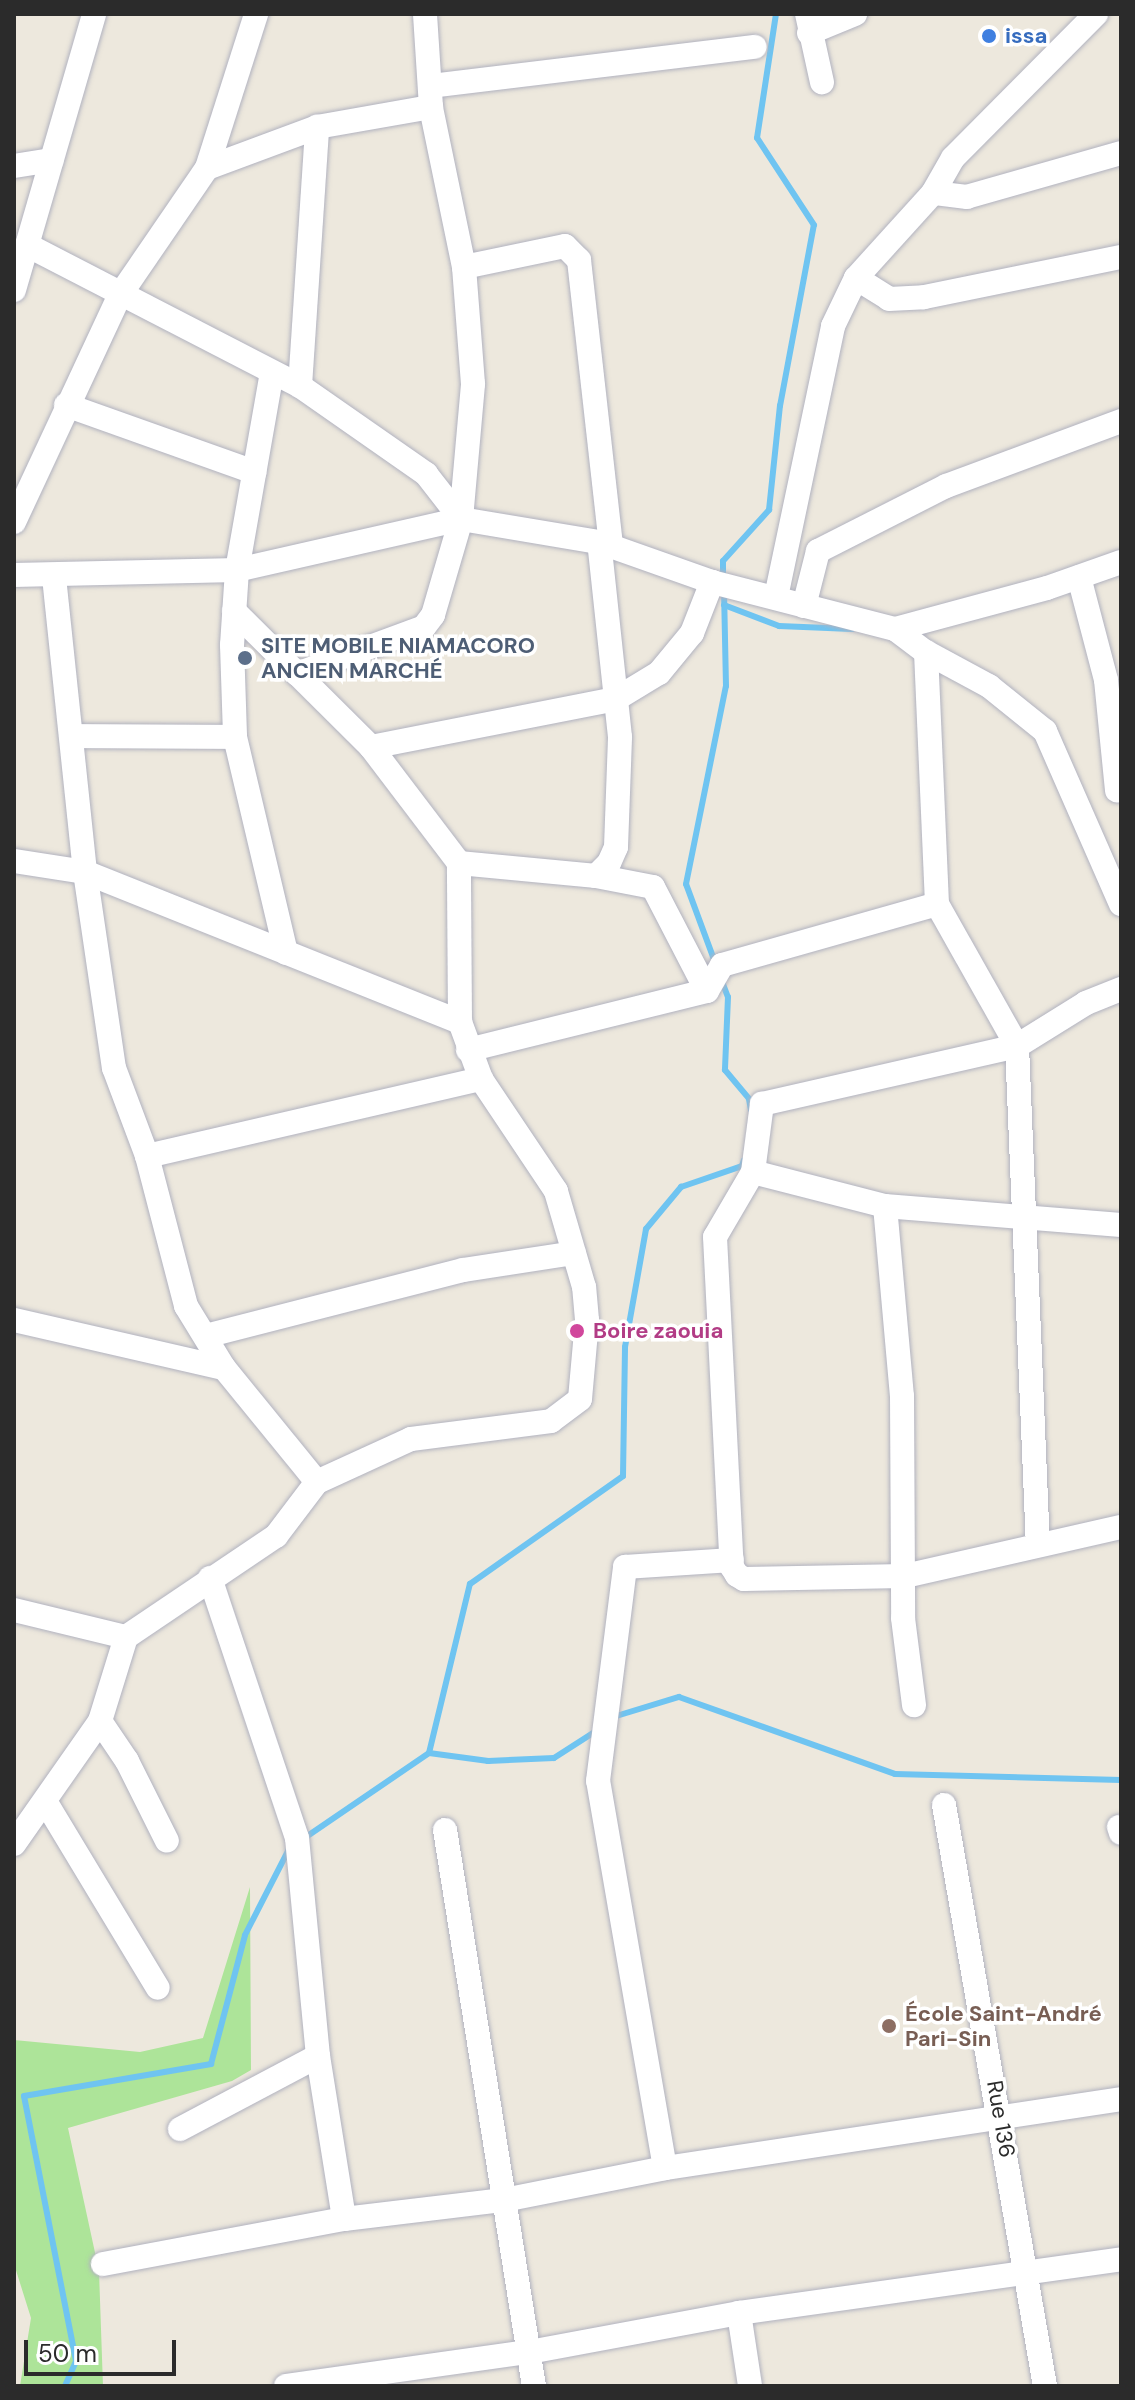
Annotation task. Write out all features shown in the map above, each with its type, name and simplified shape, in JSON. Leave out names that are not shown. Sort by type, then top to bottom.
[{"type":"street","points":[[14,290],[94,14]]},
{"type":"street","points":[[14,522],[120,295],[207,168],[256,14]]},
{"type":"street","points":[[297,674],[424,627],[433,615],[461,519],[473,384],[464,267],[431,96],[425,14]]},
{"type":"street","points":[[822,82],[808,23],[855,14]]},
{"type":"street","points":[[767,594],[833,326],[856,278],[933,193],[953,158],[1096,14]]},
{"type":"street","points":[[207,168],[317,127],[431,96],[755,47]]},
{"type":"street","points":[[300,386],[317,127]]},
{"type":"street","points":[[933,193],[967,197],[1121,153]]},
{"type":"street","points":[[14,166],[52,160]]},
{"type":"street","points":[[27,245],[300,386],[426,474],[461,519]]},
{"type":"street","points":[[464,267],[565,246],[579,260],[620,737],[616,847],[596,876]]},
{"type":"street","points":[[856,278],[889,299],[924,297],[1121,257]]},
{"type":"street","points":[[272,372],[237,570],[234,611],[235,737],[286,953]]},
{"type":"street","points":[[66,405],[254,472]]},
{"type":"street","points":[[804,606],[818,551],[946,486],[1121,421]]},
{"type":"street","points":[[14,575],[54,577],[237,570],[461,519],[605,544],[712,582],[895,629],[926,652],[989,686],[1045,731],[1121,904]]},
{"type":"street","points":[[895,629],[1079,577],[1121,562]]},
{"type":"street","points":[[54,577],[85,872],[114,1068],[147,1156],[186,1306],[224,1368],[317,1482]]},
{"type":"street","points":[[1074,793],[1119,790],[1106,680],[1079,577]]},
{"type":"street","points":[[371,747],[616,699],[659,673],[692,633],[712,582]]},
{"type":"street","points":[[14,1844],[100,1721],[126,1637],[276,1536],[317,1482],[411,1439],[551,1421],[567,1413],[580,1399],[587,1320],[574,1253],[556,1191],[481,1079],[460,1022],[459,863],[371,747],[234,611]]},
{"type":"street","points":[[926,652],[937,904],[1017,1046],[1038,1545]]},
{"type":"street","points":[[71,736],[235,737]]},
{"type":"street","points":[[14,861],[85,872],[460,1022]]},
{"type":"street","points":[[459,863],[596,876],[653,887],[707,991]]},
{"type":"street","points":[[468,1050],[707,991],[722,965],[937,904]]},
{"type":"street","points":[[1121,989],[1086,1003],[1017,1046],[762,1104],[753,1172],[715,1237],[732,1560],[744,1579],[905,1576],[1121,1527]]},
{"type":"street","points":[[147,1156],[481,1079]]},
{"type":"street","points":[[753,1172],[885,1206],[1121,1225]]},
{"type":"street","points":[[885,1206],[902,1396],[903,1618],[914,1705]]},
{"type":"street","points":[[206,1336],[463,1270],[574,1253]]},
{"type":"street","points":[[14,1320],[224,1368]]},
{"type":"street","points":[[665,2168],[598,1781],[625,1567],[732,1560]]},
{"type":"street","points":[[210,1578],[297,1838],[318,2056],[344,2219]]},
{"type":"street","points":[[14,1610],[126,1637]]},
{"type":"street","points":[[100,1721],[127,1761],[167,1841]]},
{"type":"street","points":[[45,1801],[158,1988]]},
{"type":"street","name":"Rue 136","points":[[944,1805],[1001,2118],[1045,2386]]},
{"type":"street","points":[[445,1830],[534,2386]]},
{"type":"street","points":[[180,2129],[318,2056]]},
{"type":"street","points":[[103,2264],[344,2219],[504,2200],[665,2168],[1121,2099]]},
{"type":"street","points":[[302,2384],[529,2352],[739,2313],[1121,2259]]},
{"type":"street","points":[[739,2313],[750,2386]]},
{"type":"green space","points":[[250,1887],[251,2070],[232,2081],[68,2128],[99,2271],[103,2386],[20,2386],[31,2318],[14,2264],[14,2040],[140,2052],[203,2038]]},
{"type":"waterway","points":[[723,579],[723,561],[769,510],[780,406],[814,225],[757,138],[776,14]]},
{"type":"waterway","points":[[716,965],[686,884],[726,686],[724,590]]},
{"type":"waterway","points":[[724,605],[779,626],[852,629]]},
{"type":"waterway","points":[[721,979],[728,997],[725,1070],[749,1099],[751,1110]]},
{"type":"waterway","points":[[303,1839],[429,1753],[470,1584],[623,1476],[625,1347],[646,1229],[681,1187],[742,1166],[744,1160]]},
{"type":"waterway","points":[[613,1717],[679,1697],[895,1774],[1121,1780]]},
{"type":"waterway","points":[[429,1753],[488,1761],[554,1758],[596,1731]]},
{"type":"waterway","points":[[65,2386],[76,2361],[24,2096],[211,2064],[245,1935],[290,1847]]},
{"type":"place","name":"issa","points":[[989,36]]},
{"type":"place","name":"SITE MOBILE NIAMACORO ANCIEN MARCHÉ","points":[[245,658]]},
{"type":"place","name":"Boire zaouia","points":[[577,1331]]},
{"type":"place","name":"École Saint-André Pari-Sin","points":[[889,2026]]}]
